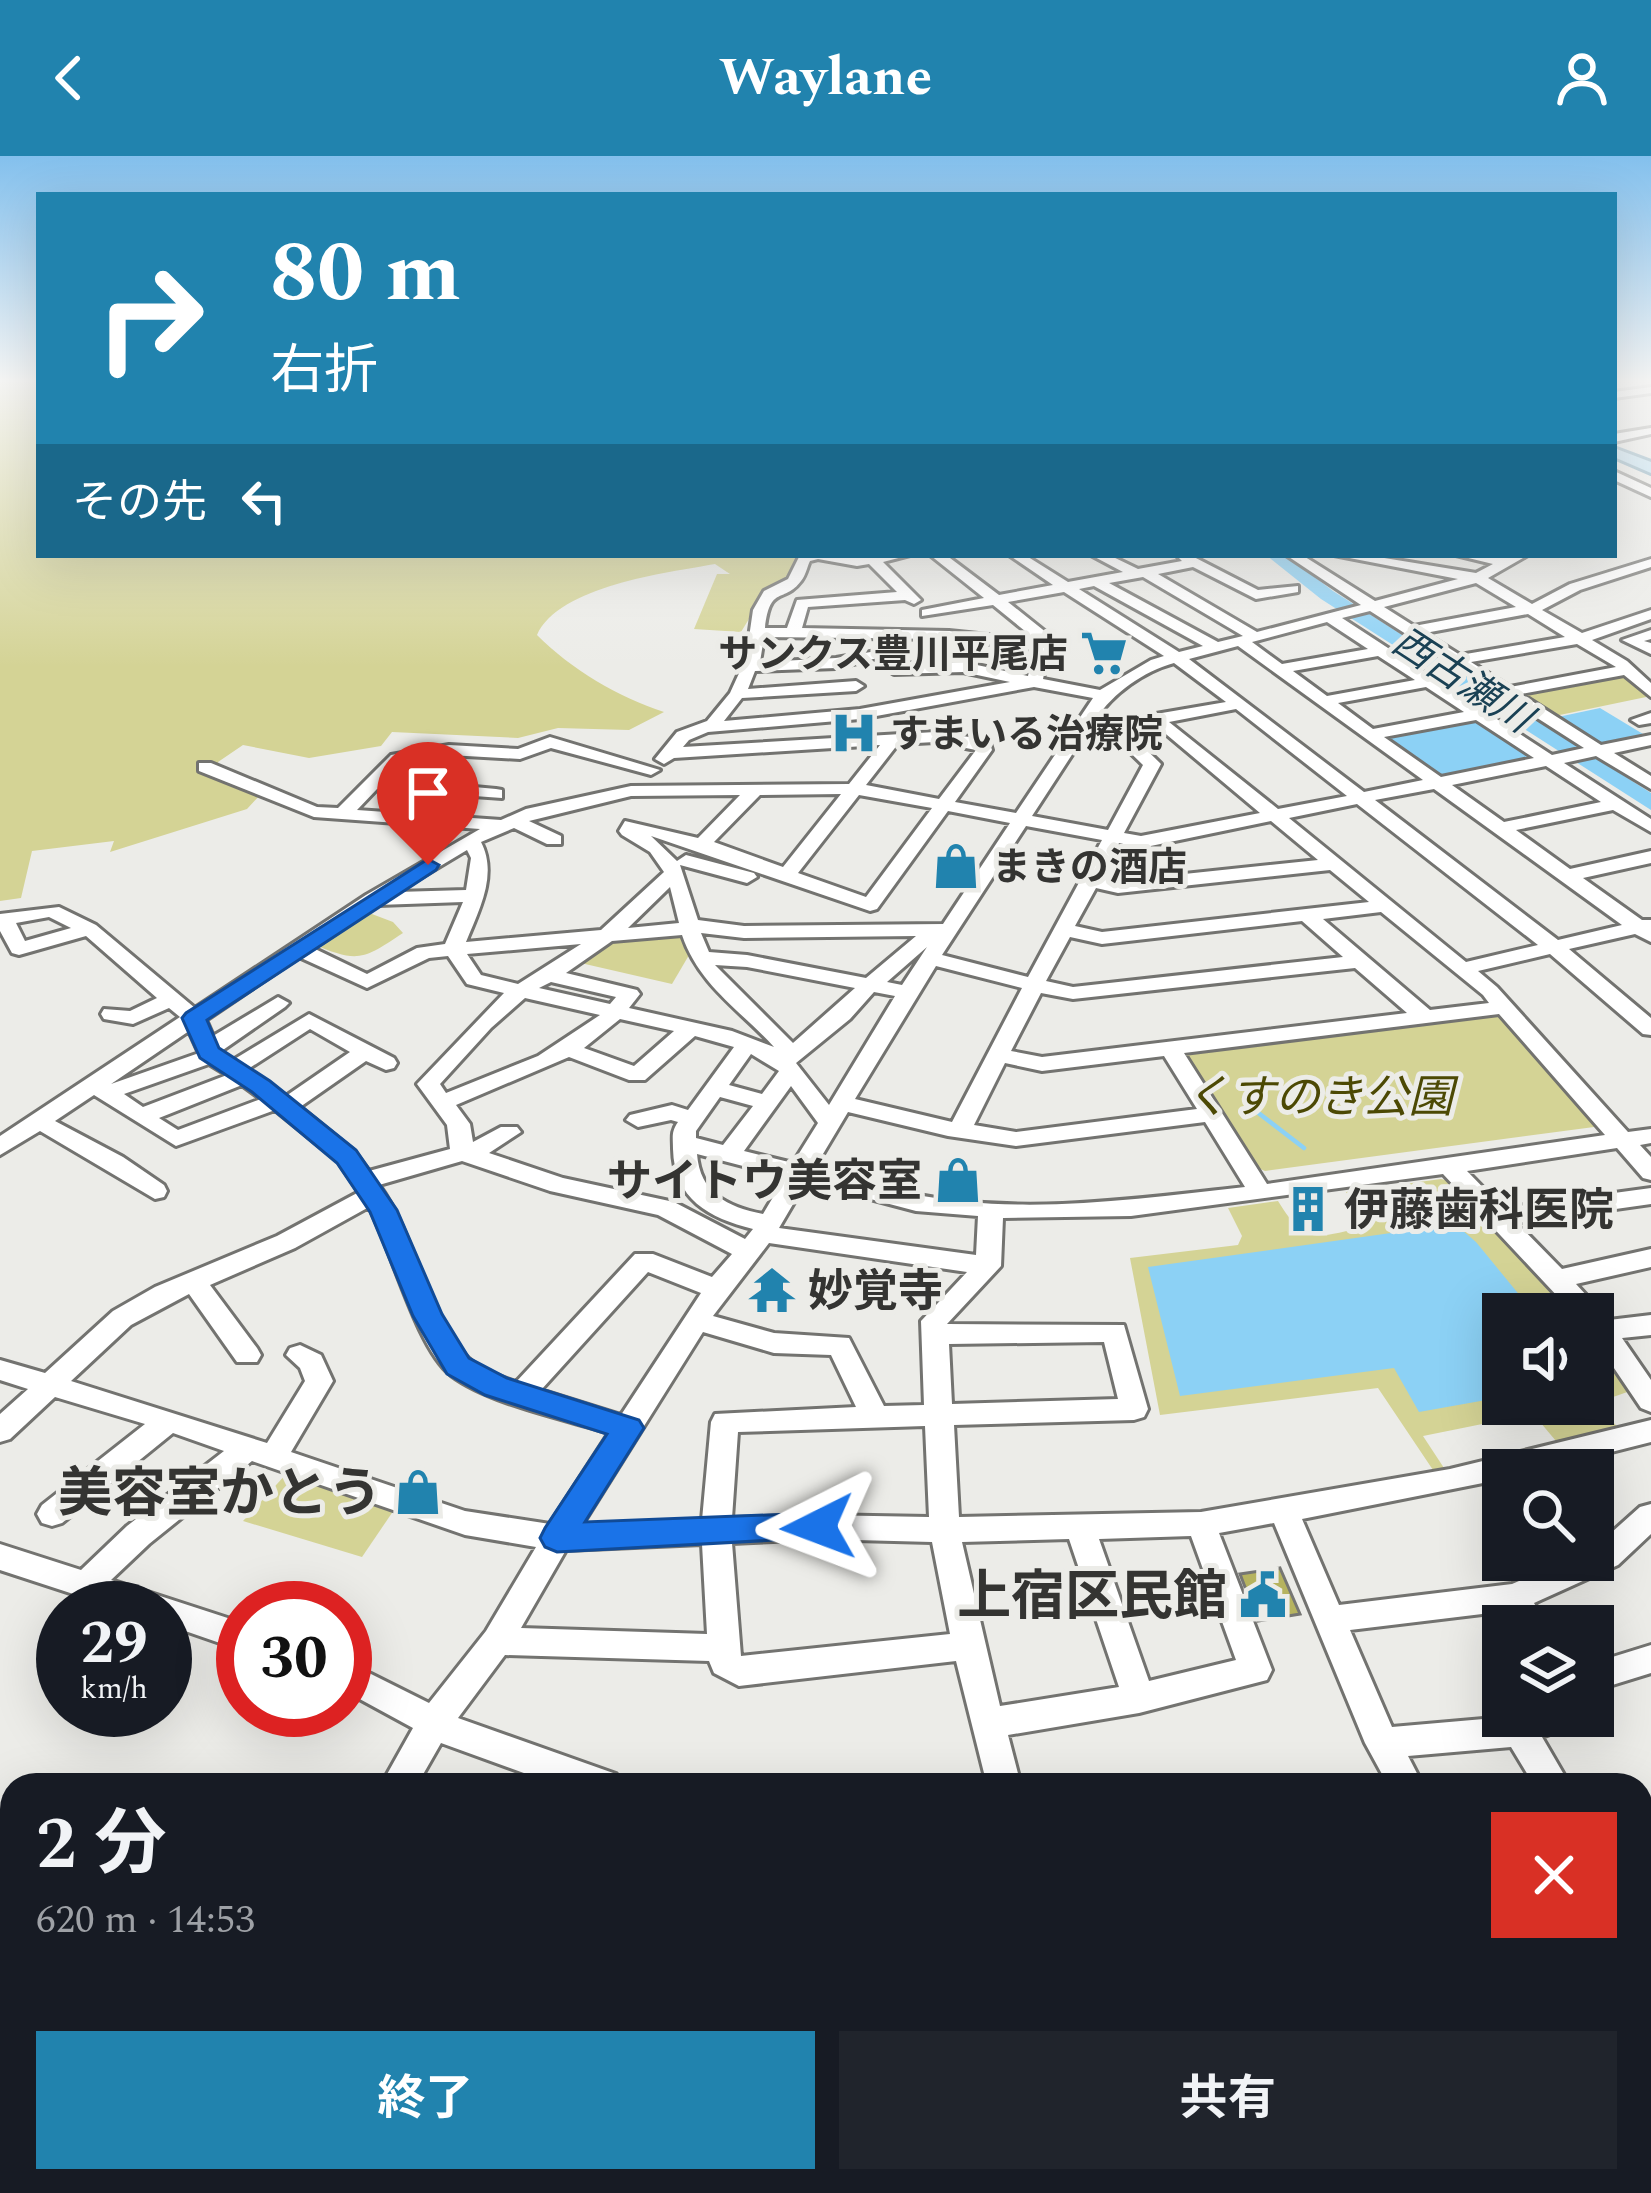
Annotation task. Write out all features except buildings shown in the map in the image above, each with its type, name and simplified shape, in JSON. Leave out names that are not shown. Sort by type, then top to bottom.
[{"type":"street","points":[[1618,477],[1651,493]]},
{"type":"street","points":[[709,727],[737,694],[750,667],[755,632],[769,594],[794,581],[804,558]]},
{"type":"street","points":[[830,558],[845,562],[879,558]]},
{"type":"street","points":[[889,558],[909,595],[949,635]]},
{"type":"street","points":[[941,558],[1039,630],[1045,646],[1034,682]]},
{"type":"street","points":[[1020,558],[1176,657],[1239,704],[1554,947],[1651,1029]]},
{"type":"street","points":[[1105,558],[1138,572],[1246,638],[1280,669],[1647,929]]},
{"type":"street","points":[[1301,558],[1357,580],[1389,572],[1389,558],[1478,578],[1583,638],[1622,664],[1651,692]]},
{"type":"street","points":[[927,613],[1063,589],[1187,559],[1256,595],[1293,589]]},
{"type":"street","points":[[405,1773],[435,1722],[496,1641],[717,1289],[760,1237],[801,1174],[943,930],[1103,694],[1122,680],[1176,657],[1478,578],[1515,559]]},
{"type":"street","points":[[845,562],[857,577]]},
{"type":"street","points":[[1410,631],[1535,608],[1575,587],[1651,564]]},
{"type":"street","points":[[1357,580],[1372,607],[1651,784]]},
{"type":"street","points":[[1095,581],[1214,646]]},
{"type":"street","points":[[793,632],[802,603],[909,595]]},
{"type":"street","points":[[837,598],[840,612],[922,703]]},
{"type":"street","points":[[1457,660],[1583,638],[1650,615]]},
{"type":"street","points":[[1337,616],[1481,714],[1556,757],[1651,827]]},
{"type":"street","points":[[755,632],[949,635],[1045,646]]},
{"type":"street","points":[[1651,634],[1630,640],[1651,649]]},
{"type":"street","points":[[1280,669],[1385,650]]},
{"type":"street","points":[[750,667],[835,663],[882,655]]},
{"type":"street","points":[[1651,659],[1640,662],[1651,678]]},
{"type":"street","points":[[835,663],[872,712]]},
{"type":"street","points":[[894,669],[963,667],[1103,694]]},
{"type":"street","points":[[1506,692],[1624,670]]},
{"type":"street","points":[[1325,701],[1432,681]]},
{"type":"street","points":[[631,791],[683,736],[709,727],[872,712],[1034,682]]},
{"type":"street","points":[[737,694],[856,686]]},
{"type":"street","points":[[1239,704],[1156,719],[1504,1007],[1651,1172]]},
{"type":"street","points":[[1371,734],[1481,714]]},
{"type":"street","points":[[823,717],[831,745]]},
{"type":"street","points":[[1083,721],[1113,727],[1152,764]]},
{"type":"street","points":[[670,753],[935,737],[983,744],[984,750],[870,905]]},
{"type":"street","points":[[787,874],[893,740]]},
{"type":"street","points":[[342,814],[398,759],[464,749],[520,754],[550,742],[651,770]]},
{"type":"street","points":[[14,1131],[99,1089],[194,1018],[492,827],[631,791],[857,789],[1141,842],[1556,757],[1646,744]]},
{"type":"street","points":[[435,788],[464,749]]},
{"type":"street","points":[[453,948],[475,896],[496,794],[520,754]]},
{"type":"street","points":[[1152,764],[1198,755]]},
{"type":"street","points":[[960,1130],[1152,764]]},
{"type":"street","points":[[205,767],[276,792],[302,809],[492,827],[554,840]]},
{"type":"street","points":[[369,783],[496,794]]},
{"type":"street","points":[[466,1154],[458,1124],[428,1084],[519,993],[614,931],[755,790]]},
{"type":"street","points":[[631,791],[638,798],[628,832],[678,868],[747,878]]},
{"type":"street","points":[[1501,828],[1617,804]]},
{"type":"street","points":[[631,825],[703,844],[943,930]]},
{"type":"street","points":[[1567,876],[1651,857]]},
{"type":"street","points":[[1091,881],[1118,887],[1333,864]]},
{"type":"street","points":[[678,868],[680,898],[700,958],[722,991],[781,1040],[788,1063]]},
{"type":"street","points":[[373,899],[475,896]]},
{"type":"street","points":[[680,898],[705,903]]},
{"type":"street","points":[[1065,929],[1102,938],[1385,906]]},
{"type":"street","points":[[779,932],[795,908]]},
{"type":"street","points":[[89,929],[20,949],[2,920],[52,910],[89,929],[194,1018],[224,1062],[346,1156],[368,1188],[428,1316],[458,1366],[521,1394],[628,1428]]},
{"type":"street","points":[[1305,914],[1424,1016]]},
{"type":"street","points":[[298,949],[367,982],[424,952],[614,931],[689,926],[779,932],[943,930]]},
{"type":"street","points":[[1461,969],[1647,929]]},
{"type":"street","points":[[729,1154],[788,1063],[870,985],[943,930]]},
{"type":"street","points":[[453,948],[474,980],[689,1030],[788,1063],[836,1113],[1016,1139],[1212,1114]]},
{"type":"street","points":[[700,958],[747,961],[908,992]]},
{"type":"street","points":[[930,958],[1073,993],[1360,961]]},
{"type":"street","points":[[445,1101],[530,1071],[612,1015],[630,994],[549,975]]},
{"type":"street","points":[[112,1014],[133,1018],[171,999]]},
{"type":"street","points":[[99,1089],[224,1062],[278,1003]]},
{"type":"street","points":[[999,1055],[1042,1064],[1504,1007]]},
{"type":"street","points":[[142,1116],[224,1062],[309,1020],[386,1063]]},
{"type":"street","points":[[565,1048],[638,1075],[689,1030]]},
{"type":"street","points":[[746,1046],[688,1131],[686,1175],[711,1205],[742,1219],[760,1237]]},
{"type":"street","points":[[1171,1048],[1261,1192]]},
{"type":"street","points":[[99,1089],[176,1139],[282,1104],[365,1051]]},
{"type":"street","points":[[713,1088],[766,1102]]},
{"type":"street","points":[[638,1120],[671,1112],[688,1131],[729,1154],[916,1203],[991,1212],[1113,1210],[1651,1136]]},
{"type":"street","points":[[14,1131],[115,1162],[155,1191]]},
{"type":"street","points":[[0,1431],[122,1318],[194,1281],[286,1243],[368,1188],[466,1154],[509,1132]]},
{"type":"street","points":[[466,1154],[559,1186],[665,1208],[760,1237],[988,1266]]},
{"type":"street","points":[[1448,1165],[1570,1293]]},
{"type":"street","points":[[1497,1217],[1651,1196]]},
{"type":"street","points":[[991,1212],[988,1266],[934,1321],[934,1334],[945,1530],[1001,1773]]},
{"type":"street","points":[[1557,1279],[1651,1258]]},
{"type":"street","points":[[521,1394],[644,1260],[717,1289]]},
{"type":"street","points":[[194,1281],[247,1355]]},
{"type":"street","points":[[697,1321],[775,1343],[840,1345],[876,1419]]},
{"type":"street","points":[[1614,1322],[1651,1325]]},
{"type":"street","points":[[934,1334],[1115,1332],[1134,1409],[725,1422],[716,1532],[725,1664],[739,1672],[968,1646]]},
{"type":"street","points":[[1614,1347],[1651,1401]]},
{"type":"street","points":[[89,1581],[137,1535],[259,1454],[319,1381],[311,1362],[300,1354]]},
{"type":"street","points":[[0,1370],[169,1421],[465,1523],[557,1538],[818,1527],[945,1530],[1202,1524],[1570,1454],[1651,1431]]},
{"type":"street","points":[[52,1514],[169,1421]]},
{"type":"street","points":[[1284,1512],[1399,1773]]},
{"type":"street","points":[[1332,1619],[1515,1597],[1607,1556],[1651,1516]]},
{"type":"street","points":[[987,1723],[1139,1698],[1256,1670],[1202,1524]]},
{"type":"street","points":[[1080,1528],[1139,1698]]},
{"type":"street","points":[[0,1557],[80,1581]]},
{"type":"street","points":[[1515,1597],[1519,1605]]},
{"type":"street","points":[[496,1641],[725,1648]]},
{"type":"street","points":[[1614,1670],[1651,1659]]},
{"type":"street","points":[[372,1689],[459,1736],[568,1773]]},
{"type":"street","points":[[1382,1742],[1482,1734]]},
{"type":"street","points":[[1524,1737],[1546,1773]]},
{"type":"green space","points":[[0,477],[36,477],[36,558],[799,558],[792,579],[766,591],[741,632],[694,629],[717,574],[730,574],[715,564],[616,584],[567,604],[549,618],[537,635],[565,660],[630,699],[664,712],[629,730],[558,728],[518,738],[392,732],[381,746],[309,758],[243,745],[218,762],[221,772],[260,795],[247,809],[110,852],[114,841],[32,851],[21,898],[0,901]]},
{"type":"green space","points":[[1623,672],[1651,696],[1550,717],[1511,693]]},
{"type":"green space","points":[[364,911],[393,922],[403,933],[360,956],[312,944]]},
{"type":"green space","points":[[683,931],[692,950],[672,984],[572,961],[613,934]]},
{"type":"green space","name":"くすのき公園","points":[[1496,1008],[1598,1121],[1594,1127],[1265,1171],[1256,1167],[1183,1049]]},
{"type":"green space","points":[[1441,1179],[1453,1182],[1560,1293],[1482,1293],[1482,1424],[1423,1436],[1444,1468],[1433,1470],[1378,1388],[1160,1415],[1130,1258],[1238,1245],[1242,1236],[1228,1208],[1278,1201],[1306,1233],[1325,1235],[1368,1227],[1346,1192]]},
{"type":"green space","points":[[1614,1361],[1633,1390],[1614,1397]]},
{"type":"green space","points":[[1614,1423],[1621,1431],[1561,1447],[1543,1425]]},
{"type":"green space","points":[[288,1472],[396,1507],[362,1557],[243,1521]]},
{"type":"water","points":[[1600,708],[1643,734],[1599,743],[1558,717]]},
{"type":"water","points":[[1478,718],[1530,757],[1438,775],[1385,736]]},
{"type":"water","points":[[1455,1224],[1518,1293],[1482,1293],[1482,1401],[1419,1412],[1394,1368],[1180,1396],[1148,1267]]},
{"type":"waterway","name":"西古瀬川","points":[[1279,558],[1327,595],[1651,803]]},
{"type":"waterway","points":[[1248,1105],[1304,1148]]},
{"type":"place","name":"サンクス豊川平尾店","points":[[1104,653]]},
{"type":"place","name":"すまいる治療院","points":[[854,733]]},
{"type":"place","name":"まきの酒店","points":[[956,866]]},
{"type":"place","name":"サイトウ美容室","points":[[958,1180]]},
{"type":"place","name":"伊藤歯科医院","points":[[1308,1209]]},
{"type":"place","name":"妙覚寺","points":[[772,1290]]},
{"type":"place","name":"美容室かとう","points":[[418,1492]]},
{"type":"place","name":"上宿区民館","points":[[1263,1595]]},
{"type":"route","points":[[428,865],[194,1018],[208,1052],[261,1087],[346,1156],[383,1210],[428,1316],[458,1366],[496,1386],[628,1428],[557,1538],[818,1527]]}]
